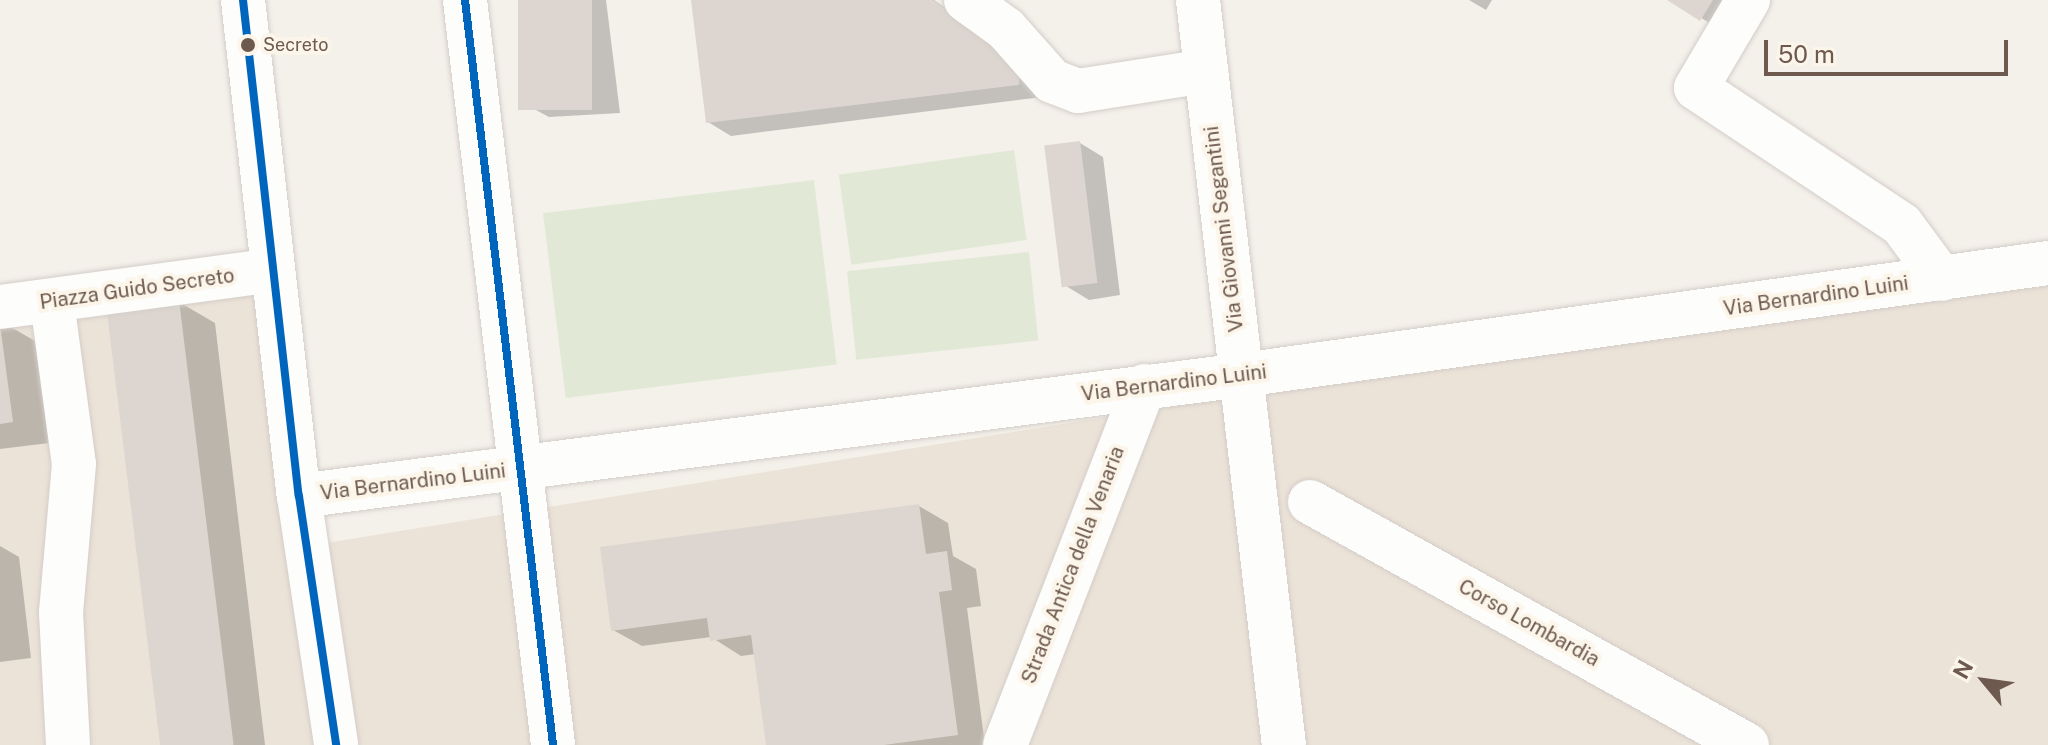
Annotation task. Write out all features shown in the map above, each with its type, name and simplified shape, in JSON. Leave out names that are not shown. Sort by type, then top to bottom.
[{"type":"street","points":[[243,0],[299,496],[336,745]]},
{"type":"street","points":[[465,0],[516,470],[553,745]]},
{"type":"street","points":[[966,0],[1006,29],[1052,81],[1078,91],[1206,71]]},
{"type":"street","name":"Via Giovanni Segantini","points":[[1198,0],[1284,745]]},
{"type":"street","points":[[1748,0],[1696,88],[1902,225],[1942,279]]},
{"type":"street","name":"Via Bernardino Luini","points":[[299,496],[1242,375],[2048,263]]},
{"type":"street","name":"Piazza Guido Secreto","points":[[0,307],[273,270]]},
{"type":"street","points":[[52,302],[74,464],[61,612],[68,745]]},
{"type":"street","name":"Strada Antica della Venaria","points":[[1005,745],[1144,386]]},
{"type":"street","name":"Corso Lombardia","points":[[1310,502],[1747,745]]},
{"type":"shaded area","points":[[2048,265],[2048,745],[0,745],[0,302],[273,270],[307,546]]},
{"type":"green space","points":[[1014,150],[1027,240],[851,265],[839,175]]},
{"type":"green space","points":[[814,180],[837,365],[566,398],[543,213]]},
{"type":"green space","points":[[1029,252],[1038,341],[856,360],[847,271]]},
{"type":"building","points":[[518,0],[592,0],[592,110],[518,110]]},
{"type":"building","points":[[691,0],[933,0],[1019,61],[1019,85],[706,123]]},
{"type":"building","points":[[1667,0],[1713,0],[1700,21]]},
{"type":"building","points":[[1080,141],[1097,283],[1062,287],[1044,145]]},
{"type":"building","points":[[179,300],[234,745],[160,745],[107,309]]},
{"type":"building","points":[[0,324],[13,422],[0,424]]},
{"type":"building","points":[[919,504],[926,554],[947,551],[952,590],[939,592],[958,735],[884,745],[766,745],[751,635],[710,641],[707,618],[611,631],[600,547]]},
{"type":"transit line","points":[[243,0],[299,496],[336,745]]},
{"type":"transit line","points":[[465,0],[553,745]]},
{"type":"place","name":"Secreto","points":[[248,45]]}]
